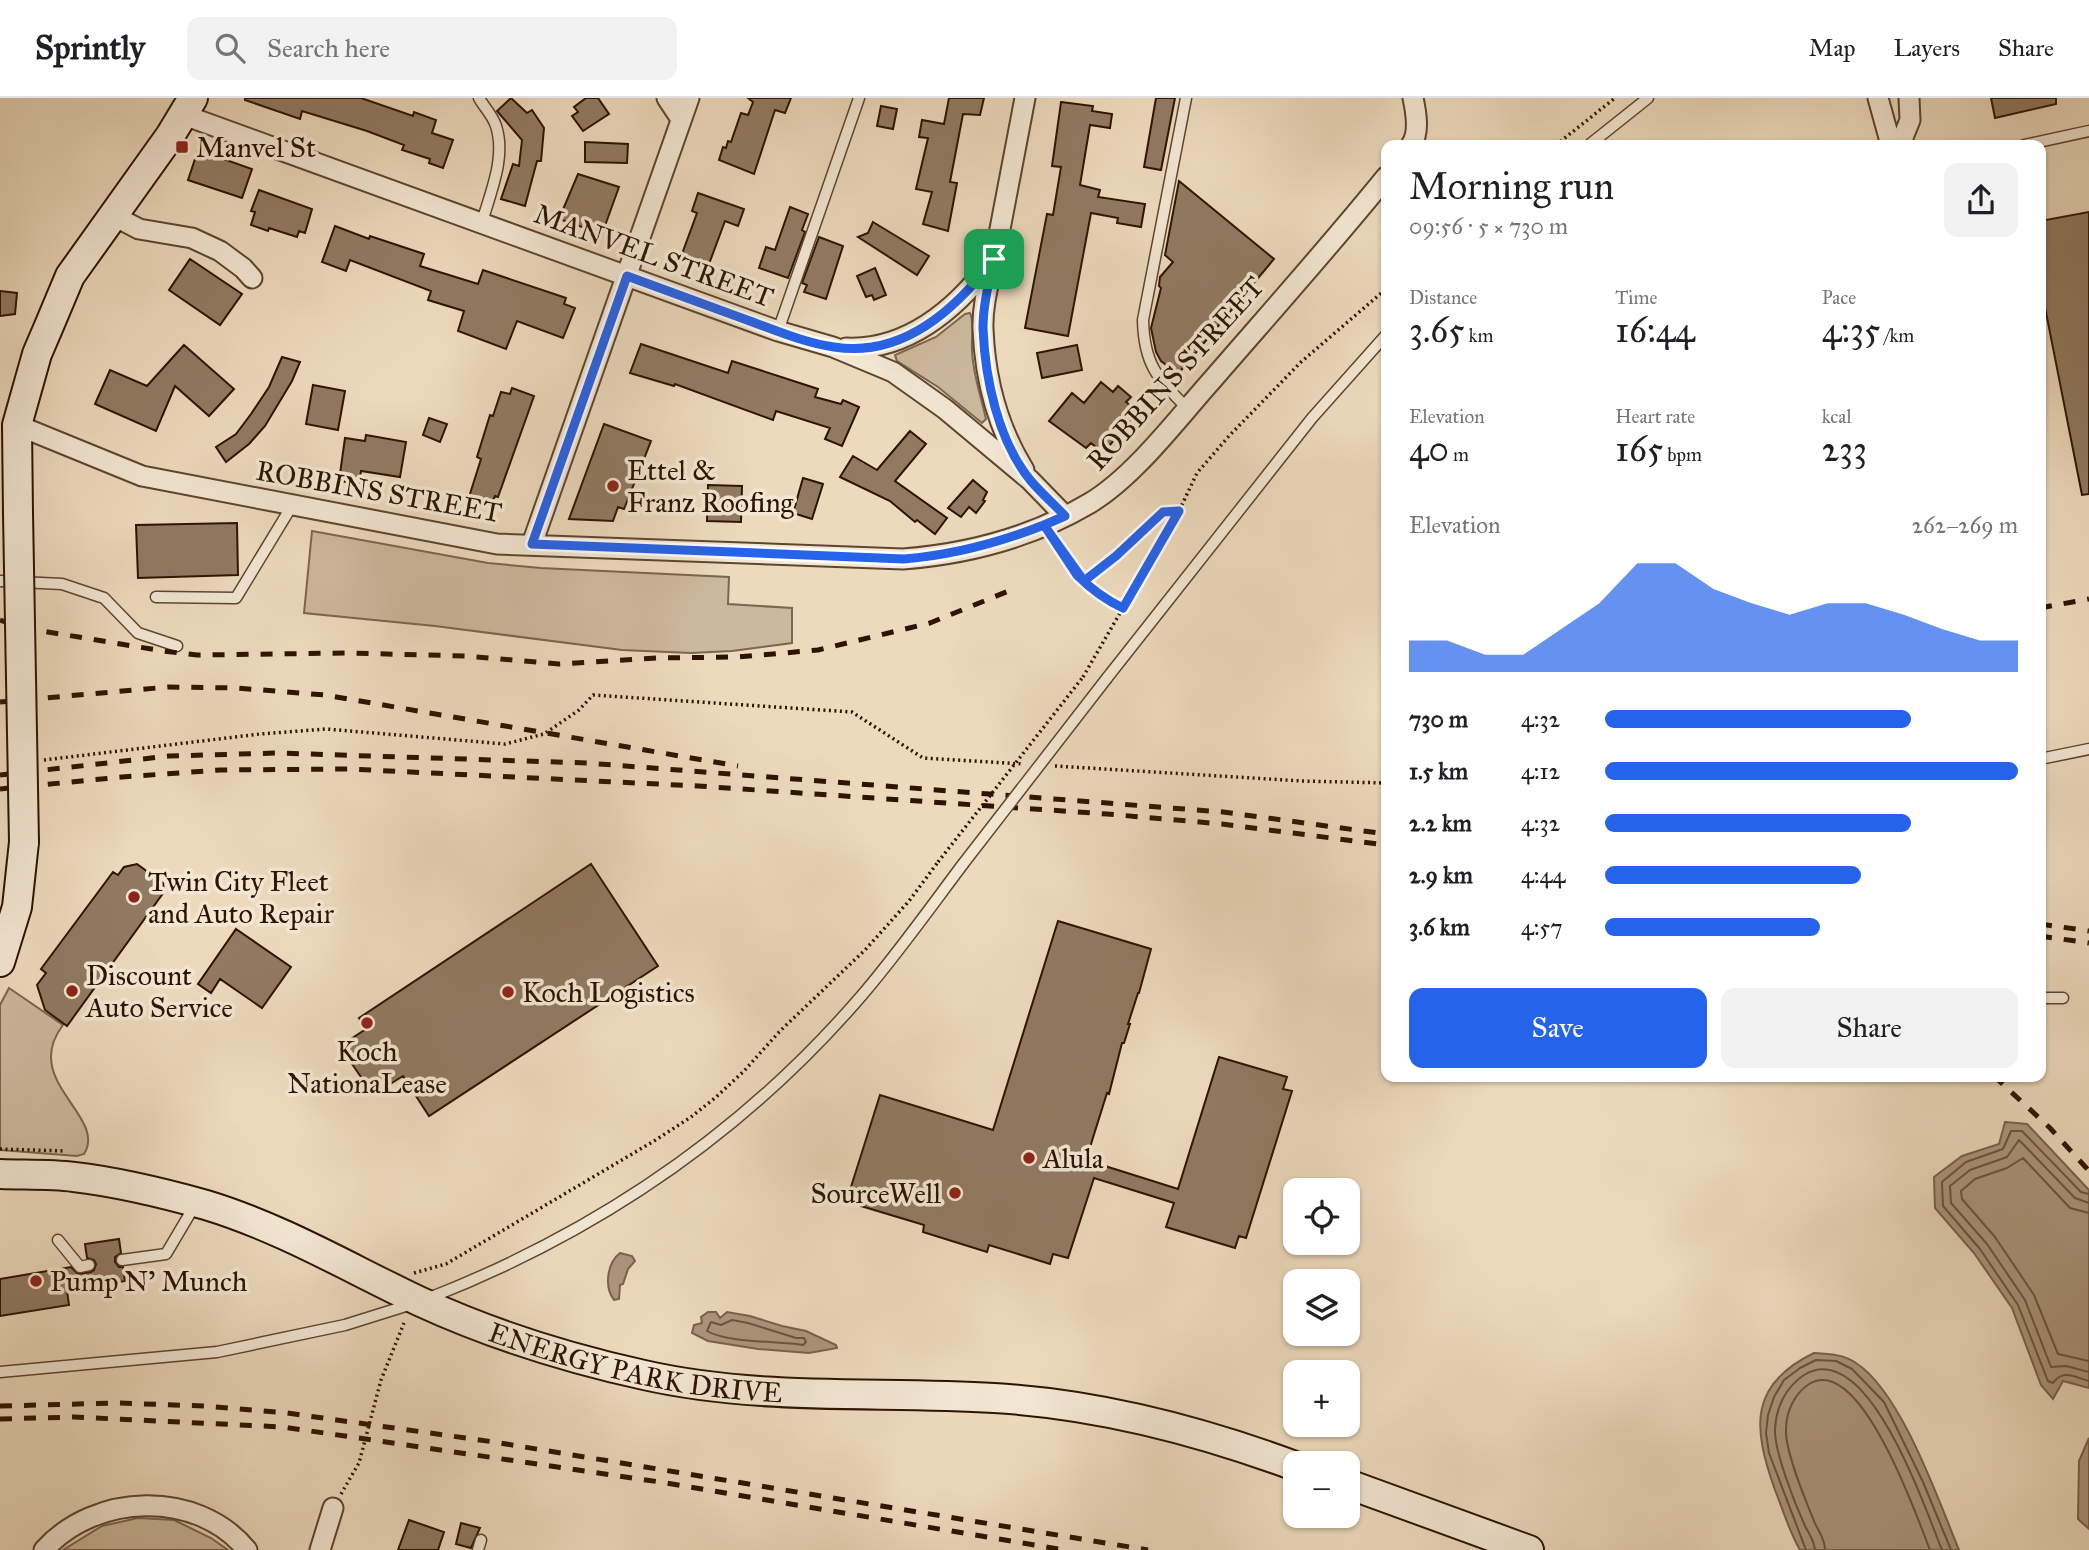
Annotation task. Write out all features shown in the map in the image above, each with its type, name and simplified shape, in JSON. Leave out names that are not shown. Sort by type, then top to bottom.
[{"type":"street","points":[[667,98],[681,120]]},
{"type":"street","points":[[532,544],[689,98]]},
{"type":"street","points":[[1025,98],[986,293],[983,327],[987,369],[1005,435],[1030,480]]},
{"type":"street","points":[[1878,98],[1890,140]]},
{"type":"street","points":[[1902,140],[1910,120],[1909,98]]},
{"type":"street","name":"MANVEL STREET","points":[[189,107],[482,222],[778,331],[833,347],[893,372],[1030,480],[1065,516]]},
{"type":"street","points":[[0,962],[17,907],[24,842],[17,425],[37,354],[70,276],[189,107]]},
{"type":"street","points":[[1415,107],[1415,140]]},
{"type":"street","name":"ROBBINS STREET","points":[[17,425],[142,477],[497,544],[904,559],[941,556],[977,548],[1044,525],[1091,503],[1119,482],[1187,408],[1381,183]]},
{"type":"street","points":[[112,215],[139,229],[192,238],[220,251],[252,278]]},
{"type":"street","points":[[833,347],[858,349],[883,344],[930,323],[952,308],[994,259]]},
{"type":"street","name":"ENERGY PARK DRIVE","points":[[0,1174],[74,1177],[136,1188],[196,1203],[286,1234],[412,1312],[466,1321],[531,1346],[648,1376],[769,1391],[996,1398],[1061,1404],[1181,1428],[1283,1462]]},
{"type":"street","points":[[1360,1488],[1529,1550]]},
{"type":"street","points":[[44,1550],[64,1532],[96,1514],[116,1508],[151,1505],[186,1511],[202,1518],[230,1534],[247,1550]]},
{"type":"street","points":[[320,1550],[333,1508]]},
{"type":"lane","points":[[479,98],[495,123],[500,143],[499,161],[482,222]]},
{"type":"lane","points":[[778,331],[859,98]]},
{"type":"lane","points":[[1185,98],[1143,320],[1145,350],[1165,385],[1187,408]]},
{"type":"lane","points":[[1595,140],[1648,98]]},
{"type":"lane","points":[[2046,140],[2089,131]]},
{"type":"lane","points":[[0,1372],[217,1352],[412,1312],[569,1234],[649,1185],[727,1128],[797,1064],[863,994],[1312,418],[1381,341]]},
{"type":"lane","points":[[156,597],[236,598],[293,504]]},
{"type":"lane","points":[[0,581],[62,584],[104,598],[138,633],[177,646]]},
{"type":"lane","points":[[2046,757],[2089,749]]},
{"type":"lane","points":[[2046,998],[2063,998]]},
{"type":"lane","points":[[122,1260],[166,1254],[196,1203]]},
{"type":"lane","points":[[58,1240],[80,1267],[89,1265]]},
{"type":"path","points":[[1562,140],[1615,98]]},
{"type":"path","points":[[414,1273],[446,1264],[654,1142],[699,1111],[744,1071],[780,1031],[865,950],[909,901],[1083,677],[1179,511],[1196,473],[1301,362],[1381,293]]},
{"type":"path","points":[[1084,581],[1116,556],[1163,512],[1179,511]]},
{"type":"path","points":[[1044,525],[1084,581],[1123,608]]},
{"type":"path","points":[[38,760],[326,729],[505,744],[544,734],[579,710],[593,695],[852,712],[923,758],[1031,765]]},
{"type":"path","points":[[1044,766],[1381,783]]},
{"type":"path","points":[[0,1149],[66,1151]]},
{"type":"path","points":[[333,1508],[359,1464],[381,1380],[412,1312]]},
{"type":"shaded area","points":[[970,313],[976,380],[986,419],[982,423],[938,387],[897,361],[895,355],[936,337]]},
{"type":"shaded area","points":[[312,531],[488,563],[729,577],[728,604],[792,608],[792,643],[691,653],[622,650],[435,626],[304,613]]},
{"type":"shaded area","points":[[9,988],[63,1025],[53,1045],[52,1063],[57,1080],[85,1126],[88,1140],[84,1154],[77,1156],[0,1150],[0,1005]]},
{"type":"shaded area","points":[[138,1518],[174,1520],[211,1538],[228,1550],[63,1550],[102,1526]]},
{"type":"water","points":[[2005,1122],[2027,1124],[2089,1190],[2089,1388],[2063,1381],[2053,1399],[2041,1385],[2012,1308],[1974,1253],[1935,1208],[1934,1177],[1962,1156],[1999,1144]]},
{"type":"water","points":[[620,1253],[632,1256],[635,1261],[620,1285],[619,1299],[614,1300],[609,1289],[608,1275],[612,1263]]},
{"type":"water","points":[[708,1312],[716,1312],[720,1318],[727,1312],[750,1316],[806,1331],[836,1345],[837,1348],[809,1353],[708,1341],[692,1333],[694,1325],[702,1323],[701,1317]]},
{"type":"water","points":[[1814,1353],[1836,1355],[1851,1360],[1872,1377],[1888,1397],[1903,1421],[1929,1476],[1959,1550],[1800,1550],[1775,1490],[1760,1428],[1767,1394],[1777,1379]]},
{"type":"water","points":[[2089,1438],[2089,1529],[2078,1519],[2079,1461]]},
{"type":"building","points":[[245,98],[361,98],[413,116],[414,112],[436,120],[432,133],[453,140],[443,168],[429,163],[430,159],[402,150],[404,145],[367,131],[302,111],[300,119]]},
{"type":"building","points":[[511,98],[527,113],[532,110],[544,128],[541,161],[537,161],[525,206],[501,199],[513,164],[519,166],[522,140],[497,111]]},
{"type":"building","points":[[586,98],[598,98],[609,114],[583,131],[572,116],[578,112],[574,107]]},
{"type":"building","points":[[748,98],[791,98],[785,113],[775,110],[754,174],[719,160],[723,147],[726,148],[728,141],[731,142],[741,113],[748,115],[753,102]]},
{"type":"building","points":[[949,98],[984,98],[980,115],[963,114],[950,182],[957,183],[948,231],[923,224],[932,192],[916,189],[928,138],[919,137],[922,120],[944,124]]},
{"type":"building","points":[[1156,98],[1175,98],[1161,170],[1144,167]]},
{"type":"building","points":[[1991,98],[2056,98],[2056,104],[1995,118]]},
{"type":"building","points":[[1061,102],[1093,106],[1092,111],[1112,114],[1110,128],[1090,125],[1080,185],[1100,190],[1098,197],[1145,204],[1141,227],[1117,223],[1118,218],[1091,213],[1068,336],[1025,328],[1047,214],[1053,215],[1061,167],[1052,166]]},
{"type":"building","points":[[881,106],[897,109],[893,129],[877,126]]},
{"type":"building","points":[[585,142],[628,144],[627,163],[585,162]]},
{"type":"building","points":[[198,150],[252,169],[242,198],[188,180]]},
{"type":"building","points":[[578,174],[619,187],[602,234],[559,219]]},
{"type":"building","points":[[1179,181],[1274,259],[1178,374],[1161,361],[1156,352],[1151,328],[1161,288],[1160,277],[1173,262],[1165,255]]},
{"type":"building","points":[[259,190],[312,209],[305,233],[299,231],[297,237],[251,225],[255,212],[251,211]]},
{"type":"building","points":[[698,193],[744,209],[738,226],[725,221],[709,264],[682,254],[697,213],[692,211]]},
{"type":"building","points":[[790,207],[808,214],[802,230],[805,232],[788,278],[759,268],[766,247],[775,250]]},
{"type":"building","points":[[2089,212],[2089,494],[2082,495],[2046,312],[2046,220]]},
{"type":"building","points":[[873,222],[929,256],[917,275],[858,237],[868,233]]},
{"type":"building","points":[[335,226],[369,239],[370,236],[424,254],[420,266],[478,284],[483,270],[566,298],[564,304],[575,308],[563,338],[517,321],[506,349],[458,331],[464,311],[428,300],[431,291],[350,260],[346,271],[322,262]]},
{"type":"building","points":[[819,237],[843,246],[826,299],[804,292],[807,285],[802,283]]},
{"type":"building","points":[[190,259],[242,294],[220,325],[169,290]]},
{"type":"building","points":[[875,268],[886,295],[874,300],[872,295],[866,297],[857,276]]},
{"type":"building","points":[[0,291],[17,293],[15,314],[0,316]]},
{"type":"building","points":[[641,344],[728,373],[732,361],[818,389],[815,397],[841,404],[843,400],[859,407],[842,446],[825,439],[830,428],[776,411],[773,420],[675,384],[674,386],[630,373]]},
{"type":"building","points":[[184,345],[234,389],[209,416],[175,386],[156,431],[95,404],[110,370],[147,386]]},
{"type":"building","points":[[1077,345],[1082,370],[1042,378],[1037,353]]},
{"type":"building","points":[[282,357],[300,362],[292,381],[265,426],[249,444],[226,462],[216,447],[236,434],[251,414],[269,387]]},
{"type":"building","points":[[1101,382],[1113,392],[1118,386],[1131,397],[1126,402],[1138,412],[1103,453],[1091,443],[1086,448],[1049,421],[1072,393],[1084,403]]},
{"type":"building","points":[[313,385],[345,391],[338,430],[306,424]]},
{"type":"building","points":[[512,388],[534,396],[498,497],[495,496],[492,503],[484,502],[469,497],[481,459],[477,457],[490,415],[493,416],[501,392],[510,394]]},
{"type":"building","points":[[429,418],[447,424],[440,442],[423,435]]},
{"type":"building","points":[[604,424],[651,441],[624,509],[618,507],[613,521],[569,519]]},
{"type":"building","points":[[910,431],[926,444],[895,481],[947,518],[935,534],[917,520],[915,522],[890,501],[840,477],[853,456],[877,470]]},
{"type":"building","points":[[366,435],[406,442],[400,477],[361,471],[359,484],[339,481],[345,438],[365,441]]},
{"type":"building","points":[[803,478],[823,484],[812,519],[793,513]]},
{"type":"building","points":[[973,480],[987,492],[983,500],[985,501],[976,513],[969,507],[961,517],[948,508]]},
{"type":"building","points":[[708,485],[742,486],[741,522],[707,521]]},
{"type":"building","points":[[237,523],[238,575],[138,578],[136,525]]},
{"type":"building","points":[[137,864],[163,883],[164,892],[67,1026],[45,1010],[37,985],[46,973],[41,969],[113,872],[118,875],[124,867]]},
{"type":"building","name":"Koch Logistics","points":[[591,864],[658,966],[429,1116],[403,1076],[373,1095],[340,1046],[366,1029],[359,1018]]},
{"type":"building","points":[[1058,921],[1151,949],[1109,1094],[1107,1093],[1086,1160],[1178,1189],[1219,1057],[1287,1077],[1283,1089],[1292,1091],[1246,1238],[1239,1236],[1235,1248],[1166,1227],[1174,1203],[1094,1178],[1068,1258],[1053,1254],[1050,1264],[989,1245],[987,1252],[923,1232],[924,1225],[861,1206],[865,1195],[850,1190],[880,1095],[993,1130]]},
{"type":"building","points":[[236,929],[291,967],[262,1008],[220,979],[211,993],[198,984]]},
{"type":"building","points":[[119,1239],[121,1253],[115,1257],[115,1262],[119,1267],[123,1267],[125,1281],[67,1291],[69,1305],[0,1316],[0,1279],[71,1267],[78,1274],[91,1272],[96,1264],[94,1260],[87,1258],[85,1244]]},
{"type":"building","points":[[409,1520],[444,1532],[438,1550],[398,1550]]},
{"type":"building","points":[[461,1523],[480,1528],[471,1548],[456,1544]]},
{"type":"railway","points":[[0,620],[24,628],[197,655],[347,653],[466,656],[559,664],[657,658],[738,657],[818,650],[930,623],[1016,588]]},
{"type":"railway","points":[[2046,607],[2089,599]]},
{"type":"railway","points":[[0,702],[168,687],[237,688],[325,695],[738,766]]},
{"type":"railway","points":[[0,775],[169,756],[277,753],[587,763],[1223,812],[1381,833]]},
{"type":"railway","points":[[0,789],[220,770],[349,769],[698,786],[1107,814],[1222,824],[1381,844]]},
{"type":"railway","points":[[2046,925],[2089,931]]},
{"type":"railway","points":[[2046,937],[2089,943]]},
{"type":"railway","points":[[2000,1082],[2050,1128],[2089,1171]]},
{"type":"railway","points":[[0,1406],[118,1403],[205,1406],[287,1413],[494,1442],[1148,1550]]},
{"type":"railway","points":[[0,1419],[74,1417],[283,1427],[660,1482],[1064,1550]]},
{"type":"place","name":"Manvel St","points":[[182,147]]},
{"type":"place","name":"Ettel & Franz Roofing","points":[[613,486]]},
{"type":"place","name":"Twin City Fleet and Auto Repair","points":[[134,897]]},
{"type":"place","name":"Discount Auto Service","points":[[72,991]]},
{"type":"place","name":"Koch Logistics","points":[[508,992]]},
{"type":"place","name":"Koch NationaLease","points":[[367,1023]]},
{"type":"place","name":"Alula","points":[[1029,1158]]},
{"type":"place","name":"SourceWell","points":[[955,1193]]},
{"type":"place","name":"Pump N' Munch","points":[[36,1281]]},
{"type":"route","points":[[994,259],[952,308],[930,323],[908,335],[858,349],[833,347],[778,331],[627,276],[532,544],[904,559],[941,556],[977,548],[1044,525],[1077,575],[1084,581],[1116,556],[1163,512],[1179,511],[1123,608],[1089,586],[1077,575],[1044,525],[1065,516],[1030,480],[1005,435],[987,369],[983,327],[986,293],[994,259]]}]
